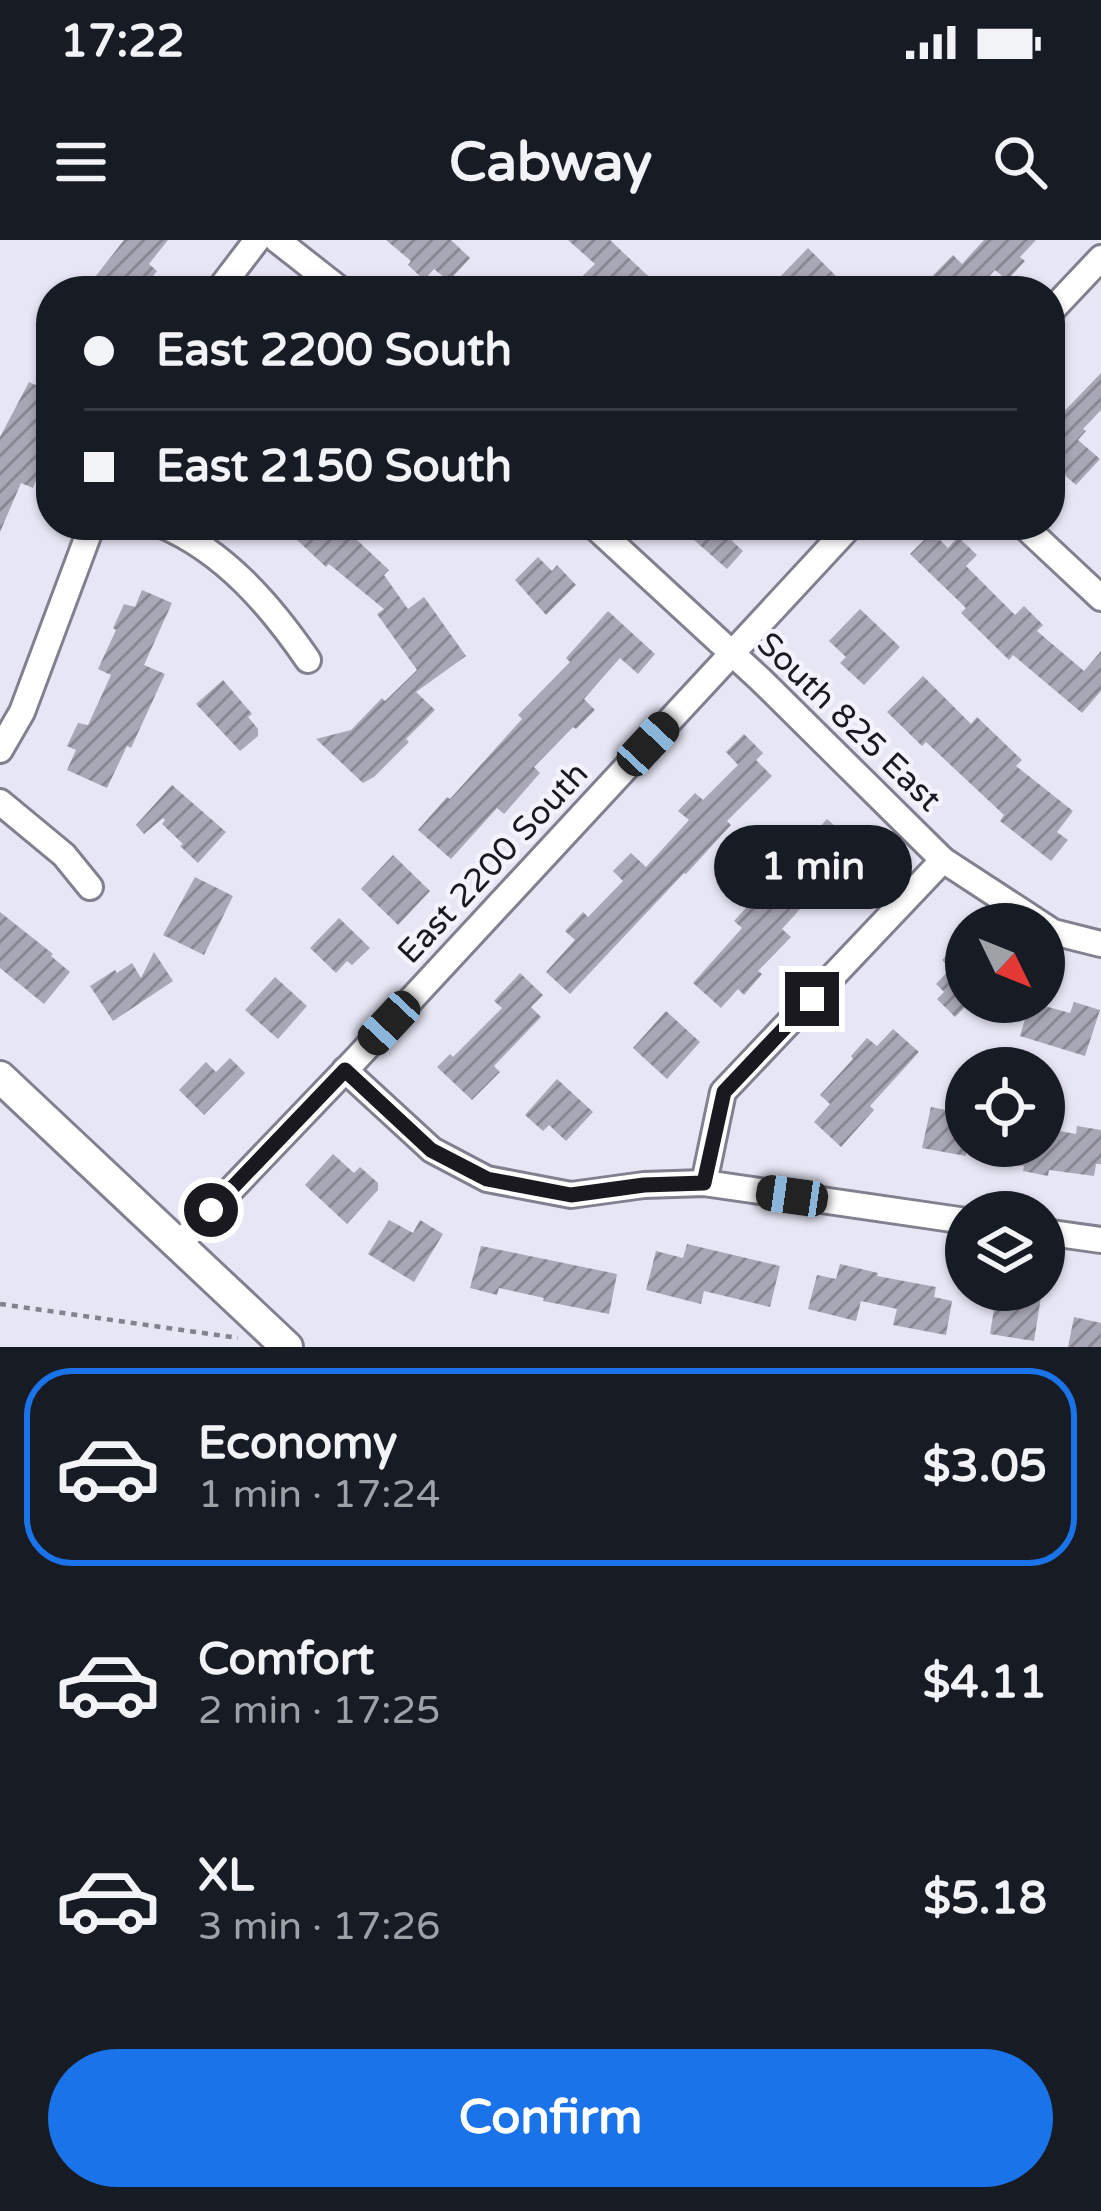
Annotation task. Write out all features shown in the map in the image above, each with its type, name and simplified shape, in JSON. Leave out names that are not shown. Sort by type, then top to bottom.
[{"type":"street","points":[[229,276],[257,240]]},
{"type":"street","points":[[277,240],[323,276]]},
{"type":"street","points":[[1065,296],[1101,258]]},
{"type":"street","points":[[0,750],[22,712],[86,540]]},
{"type":"street","points":[[190,540],[241,578],[283,623],[308,660]]},
{"type":"street","name":"South 825 East","points":[[608,540],[943,860],[1008,903]]},
{"type":"street","name":"East 2200 South","points":[[180,1244],[837,540]]},
{"type":"street","points":[[1039,540],[1101,598]]},
{"type":"street","points":[[0,802],[64,855],[90,887]]},
{"type":"street","points":[[704,1183],[724,1092],[943,860]]},
{"type":"street","name":"South 825 East","points":[[1065,935],[1101,944]]},
{"type":"street","points":[[345,1070],[431,1150],[487,1179],[571,1195],[704,1183],[945,1218]]},
{"type":"street","points":[[0,1077],[287,1346]]},
{"type":"street","points":[[1065,1235],[1101,1240]]},
{"type":"path","points":[[0,1304],[287,1346]]},
{"type":"building","points":[[124,240],[168,240],[149,264],[157,271],[153,276],[96,276]]},
{"type":"building","points":[[386,240],[451,240],[470,258],[454,276],[443,276],[434,269],[420,276],[408,265],[411,261]]},
{"type":"building","points":[[568,240],[610,240],[648,276],[583,276],[595,264]]},
{"type":"building","points":[[984,240],[1036,240],[1011,276],[995,270],[989,276],[933,276],[953,255],[962,264]]},
{"type":"building","points":[[808,248],[836,276],[781,276]]},
{"type":"building","points":[[1101,373],[1101,410],[1078,440],[1100,459],[1076,485],[1065,475],[1065,410]]},
{"type":"building","points":[[29,382],[36,385],[36,480],[33,488],[21,483],[0,532],[0,437]]},
{"type":"building","points":[[297,540],[357,540],[389,570],[384,575],[408,609],[424,597],[466,656],[416,692],[435,710],[406,739],[409,742],[363,783],[316,739],[351,730],[417,670],[377,614],[384,609],[329,564],[326,567]]},
{"type":"building","points":[[694,540],[733,540],[743,551],[727,569]]},
{"type":"building","points":[[924,540],[940,540],[948,548],[961,540],[977,555],[966,566],[1015,615],[1024,606],[1043,625],[1037,631],[1084,671],[1101,651],[1101,691],[1082,713],[1013,655],[1009,660],[961,613],[966,608],[910,554]]},
{"type":"building","points":[[538,557],[552,571],[557,565],[576,585],[546,615],[515,580]]},
{"type":"building","points":[[142,590],[172,603],[144,665],[165,674],[107,788],[67,770],[76,750],[67,746],[78,723],[88,725],[111,675],[98,669],[124,604],[135,607]]},
{"type":"building","points":[[860,609],[900,647],[864,685],[840,663],[846,657],[829,641]]},
{"type":"building","points":[[608,611],[655,654],[638,674],[620,658],[584,699],[595,710],[534,767],[540,773],[504,814],[497,808],[451,859],[418,830],[522,719],[518,715],[570,662],[566,658]]},
{"type":"building","points":[[923,676],[971,724],[977,717],[1022,760],[1016,766],[1073,811],[1057,832],[1068,840],[1051,861],[1000,821],[1004,815],[887,712]]},
{"type":"building","points":[[223,680],[252,714],[248,717],[258,729],[258,736],[240,751],[196,704]]},
{"type":"building","points":[[744,734],[763,753],[756,760],[772,776],[570,994],[546,972],[575,940],[565,931],[583,912],[588,917],[623,881],[613,871],[631,853],[646,867],[689,820],[678,811],[695,793],[703,800],[738,765],[726,752]]},
{"type":"building","points":[[172,785],[226,832],[198,863],[162,824],[163,818],[144,834],[136,825]]},
{"type":"building","points":[[827,819],[867,854],[848,874],[839,866],[782,929],[791,937],[758,971],[762,974],[744,995],[738,989],[721,1008],[693,983],[742,928],[734,921]]},
{"type":"building","points":[[393,855],[430,891],[398,925],[361,889]]},
{"type":"building","points":[[195,877],[233,896],[204,955],[163,935]]},
{"type":"building","points":[[0,912],[70,972],[44,1004],[0,968]]},
{"type":"building","points":[[339,918],[370,948],[336,973],[310,948]]},
{"type":"building","points":[[154,952],[173,981],[113,1021],[90,986],[132,963],[141,978]]},
{"type":"building","points":[[520,973],[543,995],[531,1007],[541,1017],[494,1066],[500,1072],[472,1100],[437,1067],[502,1008],[494,1001]]},
{"type":"building","points":[[945,974],[945,1007],[937,999],[944,992],[936,984]]},
{"type":"building","points":[[275,977],[307,1006],[278,1039],[245,1010]]},
{"type":"building","points":[[1074,1002],[1100,1010],[1085,1056],[1020,1036],[1024,1023],[1065,1023],[1065,1012],[1070,1013]]},
{"type":"building","points":[[666,1011],[700,1042],[667,1079],[633,1048]]},
{"type":"building","points":[[893,1029],[919,1052],[870,1106],[874,1110],[841,1147],[814,1122],[830,1104],[820,1095],[867,1038],[877,1046]]},
{"type":"building","points":[[230,1058],[245,1073],[204,1115],[179,1090],[206,1062],[216,1072]]},
{"type":"building","points":[[557,1079],[593,1112],[566,1141],[549,1125],[543,1131],[525,1115]]},
{"type":"building","points":[[931,1107],[945,1110],[945,1152],[922,1148]]},
{"type":"building","points":[[1077,1126],[1101,1130],[1101,1164],[1096,1164],[1094,1176],[1023,1171],[1024,1167],[1065,1167],[1065,1132],[1076,1134]]},
{"type":"building","points":[[333,1154],[354,1173],[360,1167],[378,1183],[378,1190],[347,1224],[305,1185]]},
{"type":"building","points":[[389,1220],[413,1233],[420,1220],[443,1234],[414,1282],[368,1254]]},
{"type":"building","points":[[687,1244],[780,1266],[770,1307],[704,1291],[701,1304],[646,1290],[656,1251],[683,1258]]},
{"type":"building","points":[[481,1246],[617,1274],[609,1314],[499,1288],[497,1295],[470,1288]]},
{"type":"building","points":[[840,1264],[936,1287],[934,1297],[945,1299],[945,1311],[950,1311],[946,1335],[893,1325],[897,1309],[861,1301],[856,1321],[808,1309],[817,1275],[836,1279]]},
{"type":"building","points":[[994,1311],[1039,1311],[1034,1341],[990,1334]]},
{"type":"building","points":[[1074,1317],[1101,1323],[1101,1347],[1068,1347]]},
{"type":"route","points":[[211,1210],[345,1070],[431,1150],[487,1179],[571,1195],[704,1183],[724,1092],[812,999]]}]
